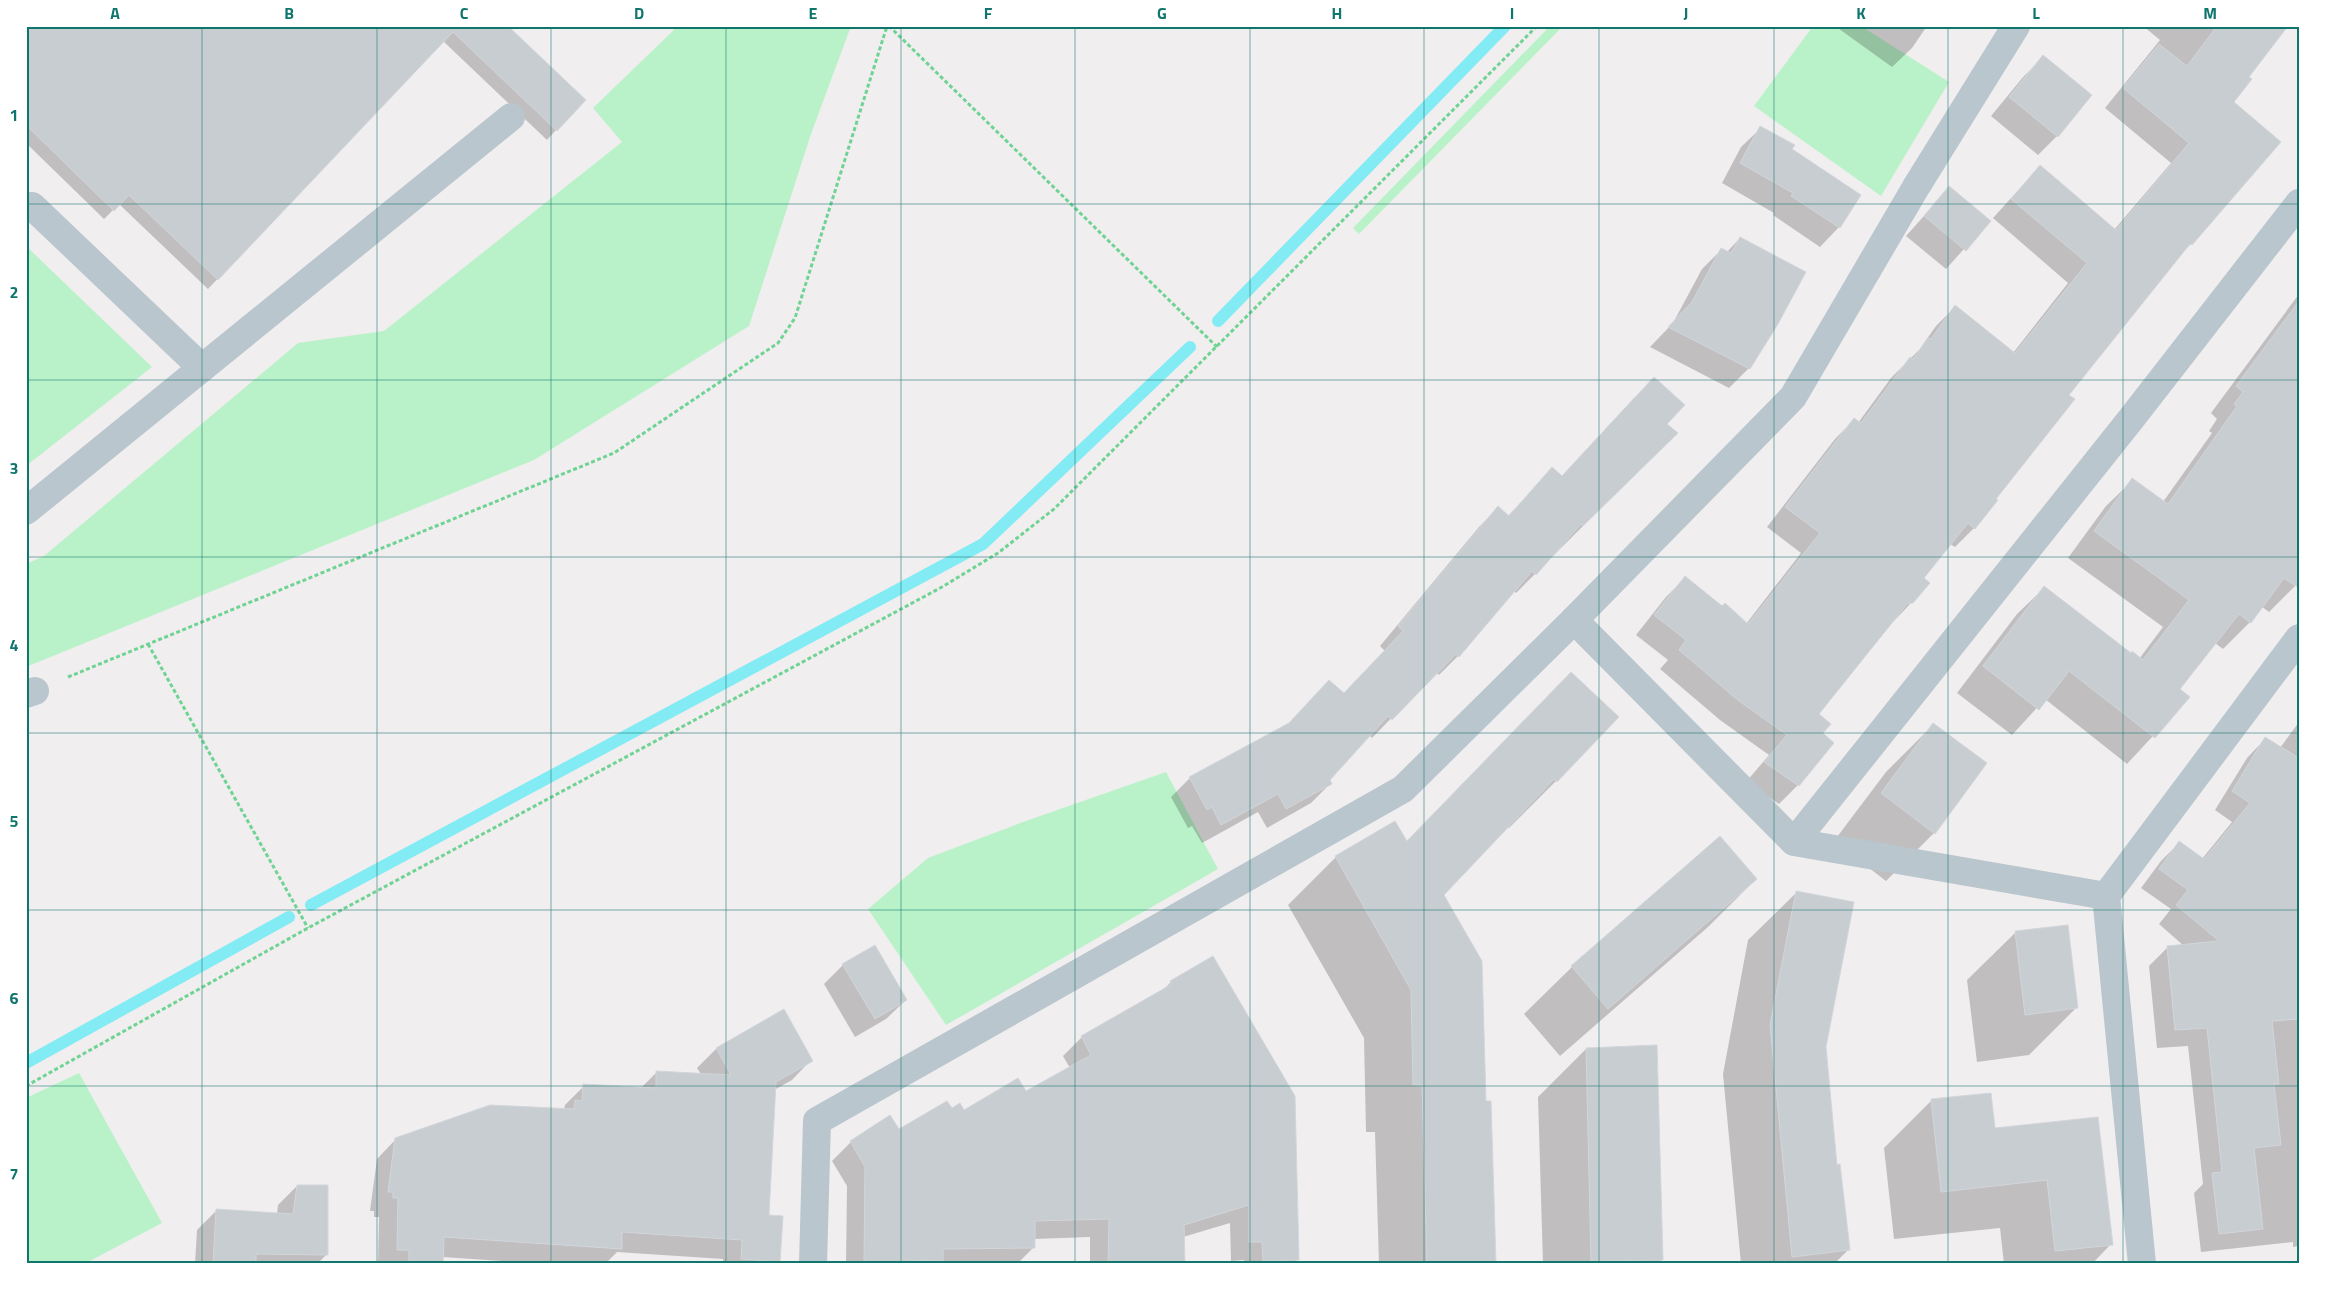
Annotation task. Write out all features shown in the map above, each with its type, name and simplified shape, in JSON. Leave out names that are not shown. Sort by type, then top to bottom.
[{"type":"street","points":[[813,1264],[816,1121],[1403,789],[1574,620],[1792,397],[1916,186],[2016,26]]},
{"type":"street","points":[[26,511],[511,117]]},
{"type":"street","points":[[1794,842],[2130,419],[2299,202]]},
{"type":"street","points":[[32,206],[202,368]]},
{"type":"street","points":[[1574,620],[1794,842],[2106,896]]},
{"type":"street","points":[[2142,1264],[2106,896],[2299,638]]},
{"type":"path","points":[[31,692],[614,452],[778,343],[795,318],[888,26],[1217,347]]},
{"type":"path","points":[[26,1086],[308,928],[942,587],[998,553],[1054,509],[1537,26]]},
{"type":"path","points":[[148,644],[308,928]]},
{"type":"green space","points":[[678,26],[851,26],[811,134],[749,326],[534,460],[26,667],[26,564],[44,556],[298,343],[384,331],[622,142],[593,108]]},
{"type":"green space","points":[[1550,26],[1563,26],[1359,234],[1353,228]]},
{"type":"green space","points":[[1813,26],[1861,26],[1949,82],[1881,196],[1754,106]]},
{"type":"green space","points":[[26,246],[152,367],[26,466]]},
{"type":"green space","points":[[1166,772],[1218,869],[946,1025],[868,909],[928,858],[1023,822]]},
{"type":"green space","points":[[79,1073],[162,1223],[84,1264],[26,1264],[26,1098]]},
{"type":"building","points":[[26,26],[508,26],[586,100],[557,131],[453,32],[218,280],[129,195],[114,211],[26,125]]},
{"type":"building","points":[[2217,26],[2288,26],[2249,77],[2252,79],[2234,102],[2281,142],[2192,245],[2190,244],[2069,395],[2075,399],[1996,499],[1998,500],[1975,529],[1968,523],[1924,578],[1930,583],[1913,603],[1907,604],[1819,714],[1831,724],[1823,733],[1834,743],[1799,786],[1764,762],[1787,735],[1739,701],[1679,650],[1686,640],[1654,615],[1685,576],[1722,606],[1725,603],[1748,624],[1820,533],[1785,507],[1854,418],[1861,423],[1910,357],[1913,359],[1929,338],[1931,339],[1955,305],[2015,353],[2087,263],[2011,199],[2040,165],[2116,230],[2189,143],[2123,88],[2159,44],[2187,66]]},
{"type":"building","points":[[2043,55],[2092,95],[2058,137],[2009,97]]},
{"type":"building","points":[[1760,126],[1795,145],[1792,149],[1861,195],[1840,228],[1791,196],[1793,193],[1740,163]]},
{"type":"building","points":[[1949,186],[1991,221],[1966,251],[1924,216]]},
{"type":"building","points":[[1740,237],[1806,272],[1778,324],[1750,369],[1668,327],[1692,302],[1721,248],[1731,253]]},
{"type":"building","points":[[2299,301],[2299,588],[2284,578],[2251,623],[2239,614],[2180,689],[2190,697],[2155,738],[2069,671],[2039,710],[1983,666],[2044,586],[2131,653],[2132,651],[2143,660],[2189,600],[2094,531],[2132,478],[2168,504],[2237,406],[2234,404],[2243,392],[2236,386]]},
{"type":"building","points":[[1654,377],[1685,405],[1667,424],[1678,433],[1583,526],[1581,524],[1536,575],[1532,571],[1459,657],[1456,654],[1392,720],[1388,716],[1330,780],[1332,784],[1286,809],[1278,794],[1221,825],[1212,807],[1207,810],[1189,777],[1289,723],[1329,680],[1344,693],[1403,631],[1398,626],[1498,506],[1509,516],[1552,467],[1562,476]]},
{"type":"building","points":[[1571,672],[1619,717],[1557,782],[1554,779],[1444,895],[1482,961],[1486,1101],[1491,1101],[1496,1264],[1427,1264],[1422,1085],[1413,1085],[1411,990],[1335,856],[1395,821],[1407,841]]},
{"type":"building","points":[[1933,723],[1987,763],[1935,834],[1881,793]]},
{"type":"building","points":[[2265,737],[2299,758],[2299,1019],[2272,1021],[2279,1084],[2274,1084],[2281,1145],[2254,1148],[2263,1229],[2219,1234],[2212,1173],[2222,1172],[2207,1028],[2175,1030],[2167,946],[2219,941],[2176,905],[2188,890],[2159,869],[2179,841],[2204,859],[2250,803],[2232,791]]},
{"type":"building","points":[[1720,836],[1757,879],[1608,1009],[1571,966]]},
{"type":"building","points":[[1796,891],[1854,902],[1826,1047],[1837,1165],[1840,1164],[1850,1250],[1792,1257],[1770,1025]]},
{"type":"building","points":[[2068,925],[2078,1008],[2025,1015],[2015,931]]},
{"type":"building","points":[[875,945],[907,1000],[875,1019],[842,964]]},
{"type":"building","points":[[1213,956],[1295,1096],[1299,1260],[1263,1261],[1262,1242],[1249,1242],[1249,1205],[1184,1225],[1185,1264],[1108,1264],[1109,1219],[1035,1221],[1035,1248],[943,1249],[943,1261],[905,1260],[905,1264],[864,1264],[865,1167],[850,1141],[890,1115],[899,1129],[947,1101],[952,1108],[960,1103],[964,1110],[1018,1078],[1026,1091],[1091,1055],[1081,1036],[1172,984],[1170,981]]},
{"type":"building","points":[[784,1009],[813,1061],[776,1082],[769,1215],[783,1216],[780,1262],[741,1259],[742,1240],[622,1232],[622,1249],[444,1237],[443,1264],[409,1264],[409,1250],[397,1250],[398,1198],[393,1198],[393,1192],[388,1192],[395,1138],[490,1105],[574,1109],[575,1100],[582,1101],[583,1084],[656,1088],[656,1071],[731,1075],[716,1048]]},
{"type":"building","points":[[1657,1045],[1663,1260],[1591,1261],[1586,1048]]},
{"type":"building","points":[[1991,1093],[1995,1128],[2098,1117],[2113,1245],[2055,1251],[2047,1180],[1941,1192],[1931,1099]]},
{"type":"building","points":[[297,1185],[328,1185],[328,1255],[256,1254],[256,1264],[213,1264],[216,1209],[293,1214]]},
{"type":"waterway","points":[[1218,321],[1505,26]]},
{"type":"waterway","points":[[311,905],[983,544],[1190,347]]},
{"type":"waterway","points":[[26,1063],[289,917]]}]
